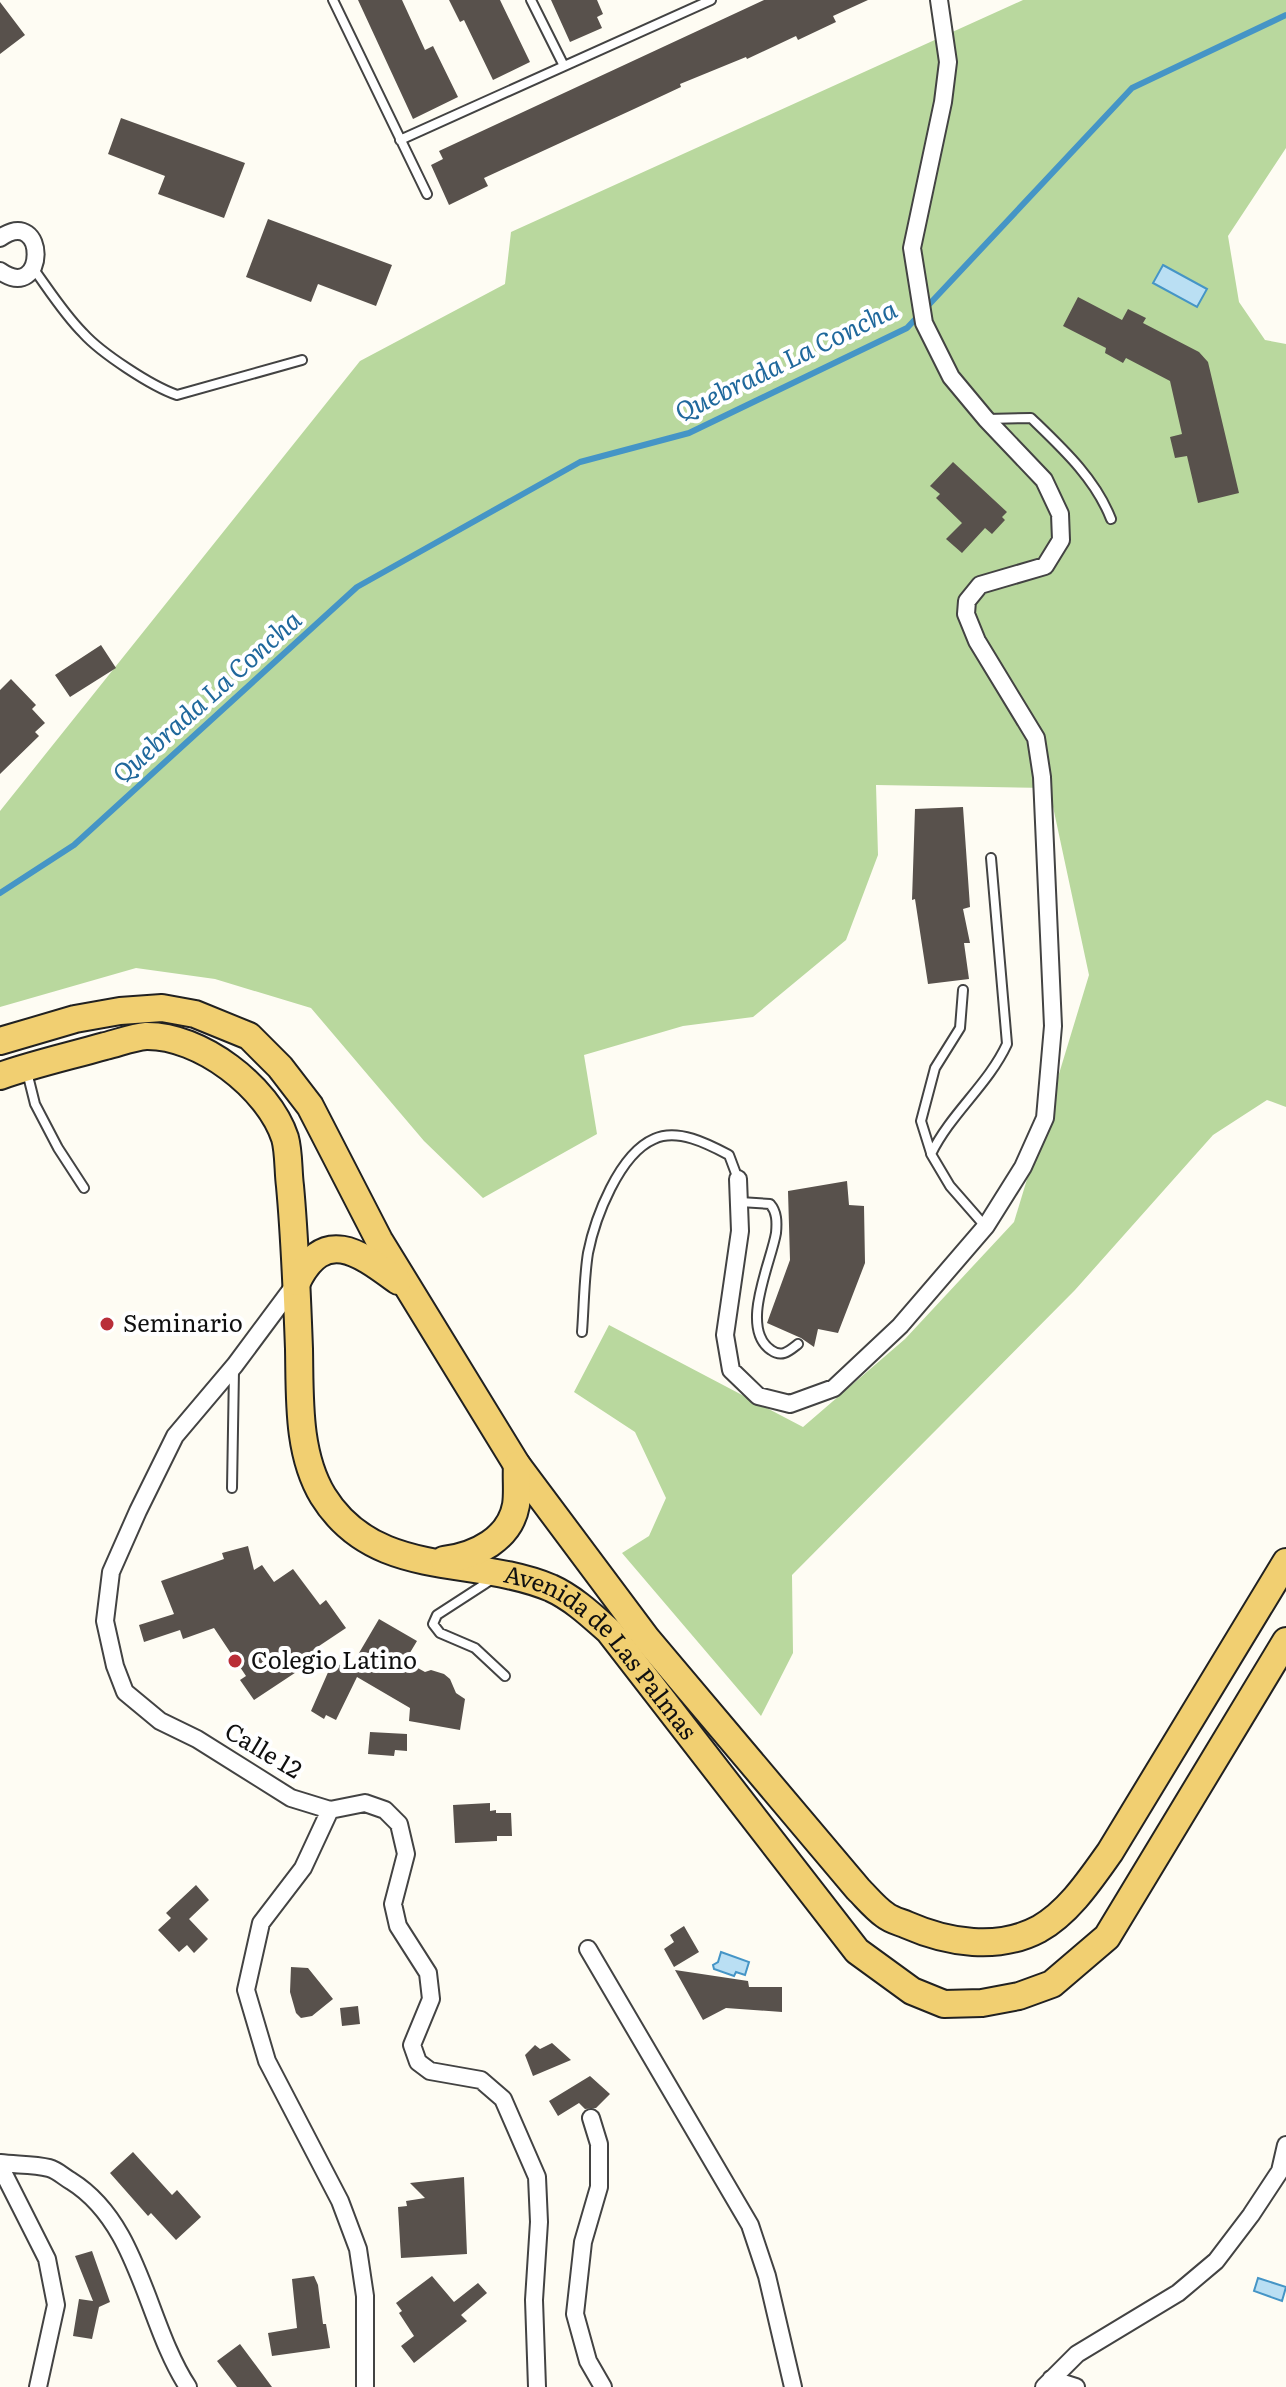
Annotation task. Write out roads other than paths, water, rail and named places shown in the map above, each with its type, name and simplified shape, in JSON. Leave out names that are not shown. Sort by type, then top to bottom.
[{"type":"main road","name":"Avenida de Las Palmas","points":[[0,1041],[75,1019],[162,1008],[195,1014],[249,1036],[280,1067],[310,1106],[407,1288],[517,1465],[647,1639],[858,1889],[886,1916],[950,1940],[983,1943],[1038,1929],[1082,1891],[1110,1852],[1286,1562]]},
{"type":"main road","name":"Avenida de Las Palmas","points":[[0,1076],[145,1036],[187,1045],[211,1055],[242,1076],[264,1101],[285,1138],[297,1282],[301,1416],[313,1474],[323,1496],[344,1524],[391,1553],[425,1563],[501,1573],[551,1588],[573,1600],[609,1631],[857,1951],[912,1991],[944,2004],[995,2001],[1019,1996],[1052,1984],[1107,1937],[1286,1641]]},
{"type":"main road","points":[[297,1282],[307,1261],[325,1251],[344,1249],[364,1256],[407,1288]]},
{"type":"main road","points":[[425,1563],[460,1558],[486,1547],[508,1528],[516,1505],[517,1465]]},
{"type":"street","points":[[738,1179],[740,1231],[725,1335],[731,1370],[758,1396],[790,1404],[834,1388],[900,1326],[986,1226],[1023,1167],[1045,1118],[1053,1026],[1042,777],[1036,738],[977,641],[966,614],[967,601],[980,585],[1045,566],[1061,540],[1060,514],[1044,480],[951,377],[924,323],[912,248],[943,102],[948,62],[939,0]]},
{"type":"street","points":[[0,271],[12,277],[20,276],[33,268],[38,254],[32,240],[19,232],[1,234]]},
{"type":"street","name":"Calle 12","points":[[297,1282],[235,1365],[175,1436],[111,1572],[105,1621],[115,1666],[125,1692],[160,1721],[197,1739],[291,1798],[330,1810],[365,1803],[385,1810],[399,1824],[406,1854],[393,1904],[398,1926],[428,1973],[431,1999],[412,2045],[418,2062],[430,2071],[481,2080],[503,2099],[537,2177],[539,2222],[534,2300],[537,2387]]},
{"type":"street","points":[[330,1810],[303,1868],[261,1923],[246,1990],[267,2061],[340,2201],[358,2249],[365,2296],[365,2387]]},
{"type":"street","points":[[588,1949],[750,2225],[780,2324],[793,2387]]},
{"type":"street","points":[[591,2118],[599,2144],[599,2187],[583,2242],[575,2314],[588,2361],[603,2387]]},
{"type":"street","points":[[1048,2383],[1077,2354],[1120,2325],[1178,2293],[1216,2261],[1280,2171],[1286,2145]]},
{"type":"street","points":[[0,2164],[47,2259],[56,2305],[38,2387]]},
{"type":"street","points":[[0,2164],[51,2168],[88,2191],[112,2223],[131,2258],[172,2363],[188,2387]]},
{"type":"street","points":[[1048,2383],[1076,2387]]},
{"type":"lane","points":[[333,0],[427,194]]},
{"type":"lane","points":[[531,0],[564,66]]},
{"type":"lane","points":[[400,140],[711,0]]},
{"type":"lane","points":[[33,268],[81,332],[93,343],[163,390],[177,395],[302,360]]},
{"type":"lane","points":[[986,419],[1031,418],[1062,448],[1102,496],[1111,519]]},
{"type":"lane","points":[[931,1154],[941,1133],[998,1063],[1007,1044],[991,858]]},
{"type":"lane","points":[[963,990],[960,1028],[935,1068],[921,1121],[931,1154],[950,1186],[986,1226]]},
{"type":"lane","points":[[26,1067],[35,1104],[84,1188]]},
{"type":"lane","points":[[582,1332],[588,1253],[605,1201],[620,1171],[639,1148],[655,1137],[701,1141],[729,1155],[738,1179]]},
{"type":"lane","points":[[740,1202],[760,1201],[770,1204],[776,1211],[776,1232],[757,1319],[759,1335],[766,1346],[777,1354],[787,1354],[798,1344]]},
{"type":"lane","points":[[232,1488],[235,1365]]},
{"type":"lane","points":[[501,1573],[437,1615],[433,1624],[440,1633],[475,1648],[505,1676]]},
{"type":"water","points":[[1163,265],[1207,289],[1197,307],[1153,283]]},
{"type":"water","points":[[721,1952],[749,1962],[745,1975],[736,1972],[734,1976],[714,1969],[713,1965],[718,1962]]},
{"type":"water","points":[[1258,2278],[1286,2287],[1282,2301],[1254,2291]]},
{"type":"waterway","name":"Quebrada La Concha","points":[[0,893],[74,845],[357,587],[580,462],[689,433],[907,328],[1132,88],[1286,15]]},
{"type":"place","name":"Seminario","points":[[107,1324]]},
{"type":"place","name":"Colegio Latino","points":[[235,1661]]}]
